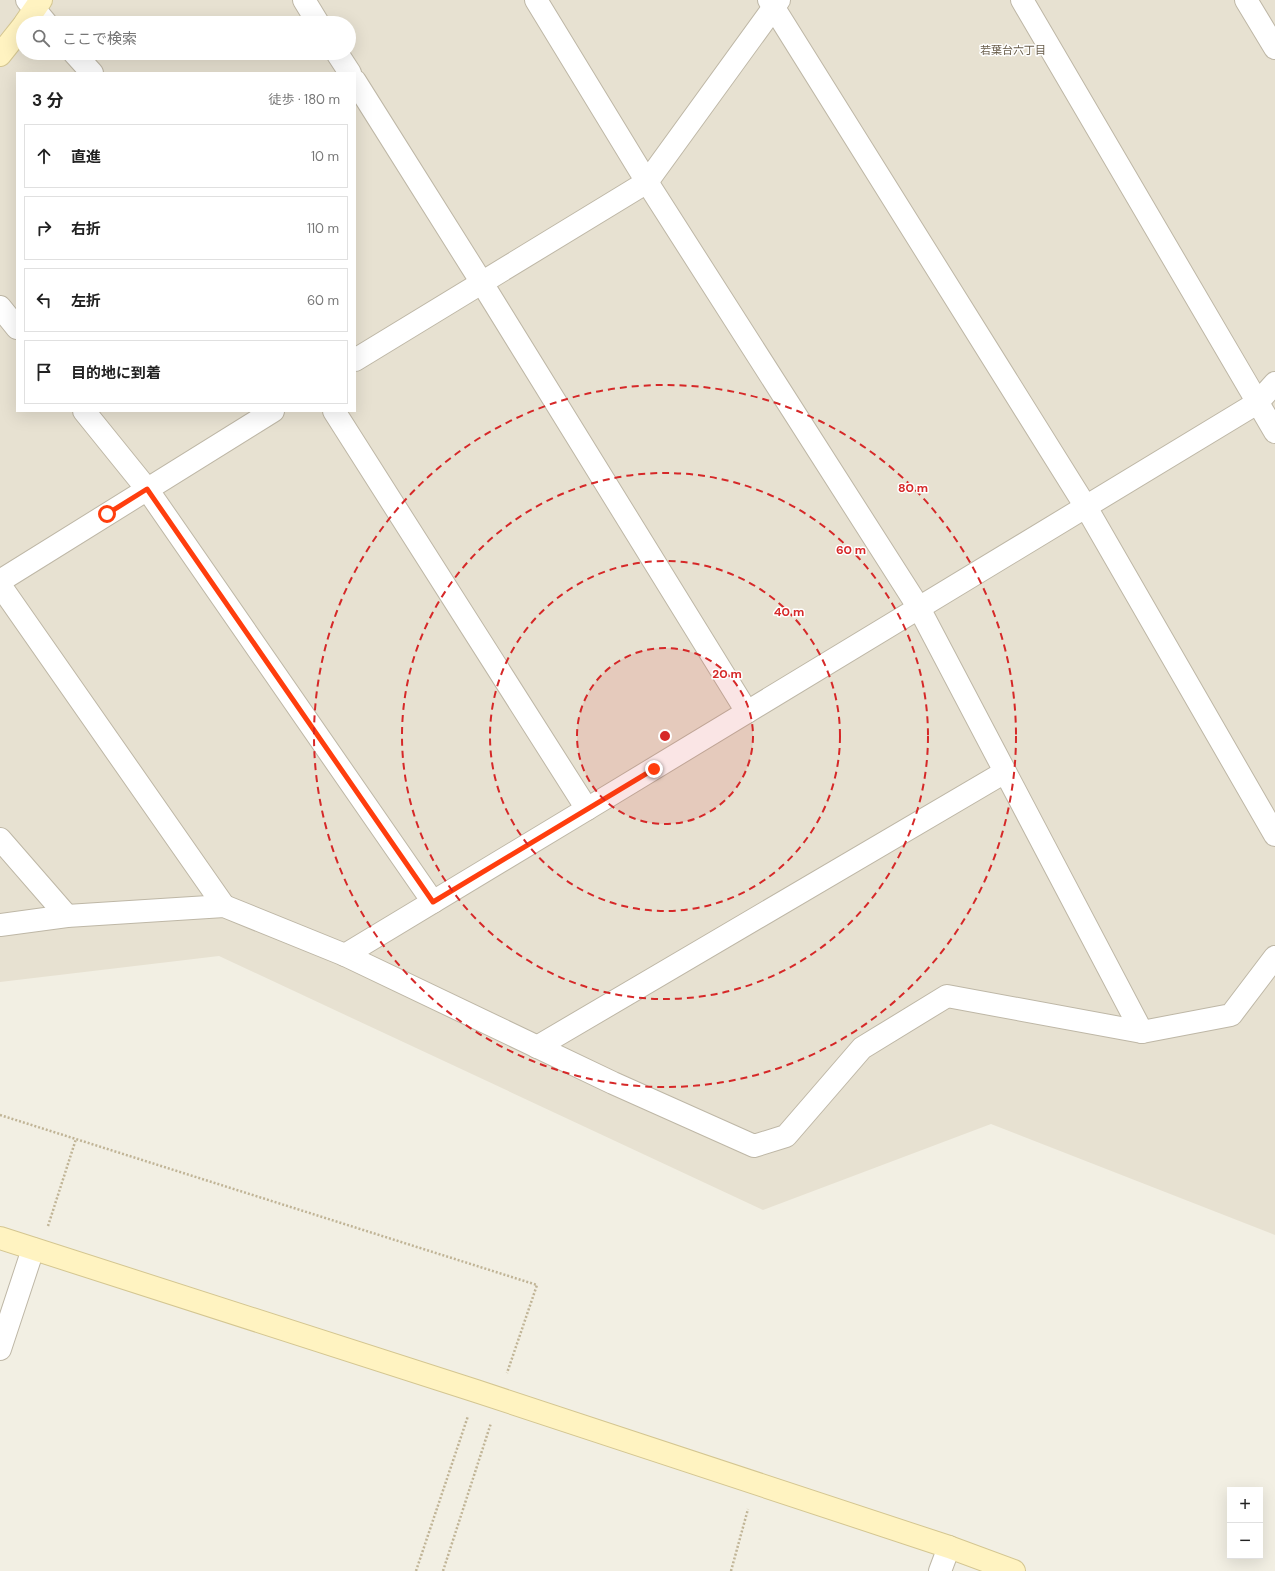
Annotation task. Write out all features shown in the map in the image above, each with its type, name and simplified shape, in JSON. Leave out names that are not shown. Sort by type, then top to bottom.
[{"type":"street","points":[[304,0],[314,16]]},
{"type":"street","points":[[536,0],[647,182],[919,608],[1142,1032]]},
{"type":"street","points":[[1022,0],[1275,432]]},
{"type":"street","points":[[1246,0],[1275,48]]},
{"type":"street","points":[[356,359],[647,182],[774,2],[1086,507],[1275,835]]},
{"type":"street","points":[[0,55],[16,35]]},
{"type":"street","points":[[80,60],[91,72]]},
{"type":"street","points":[[342,60],[349,72]]},
{"type":"street","points":[[356,84],[482,282],[747,712]]},
{"type":"street","points":[[0,307],[16,327]]},
{"type":"street","points":[[345,955],[1257,403],[1275,383]]},
{"type":"street","points":[[85,412],[147,489],[433,902]]},
{"type":"street","points":[[0,581],[271,412]]},
{"type":"street","points":[[335,412],[587,809]]},
{"type":"street","points":[[0,585],[224,906]]},
{"type":"street","points":[[537,1047],[1005,772]]},
{"type":"street","points":[[0,838],[67,916]]},
{"type":"street","points":[[0,925],[67,916],[224,906],[345,955],[613,1083],[754,1146],[786,1136],[862,1048],[947,996],[1142,1032],[1231,1015],[1275,958]]},
{"type":"street","points":[[0,1238],[476,1391],[949,1546],[1014,1571]]},
{"type":"street","points":[[0,1349],[37,1250]]},
{"type":"street","points":[[940,1571],[949,1546]]},
{"type":"path","points":[[0,1115],[537,1286],[443,1571]]},
{"type":"path","points":[[37,1250],[76,1139]]},
{"type":"path","points":[[416,1571],[476,1391]]},
{"type":"path","points":[[731,1571],[755,1483]]},
{"type":"shaded area","points":[[0,0],[1275,0],[1275,1235],[991,1124],[763,1210],[219,956],[0,982]]},
{"type":"district","name":"若葉台六丁目","points":[[1013,50]]},
{"type":"route","points":[[107,514],[147,489],[433,902],[654,769]]}]
